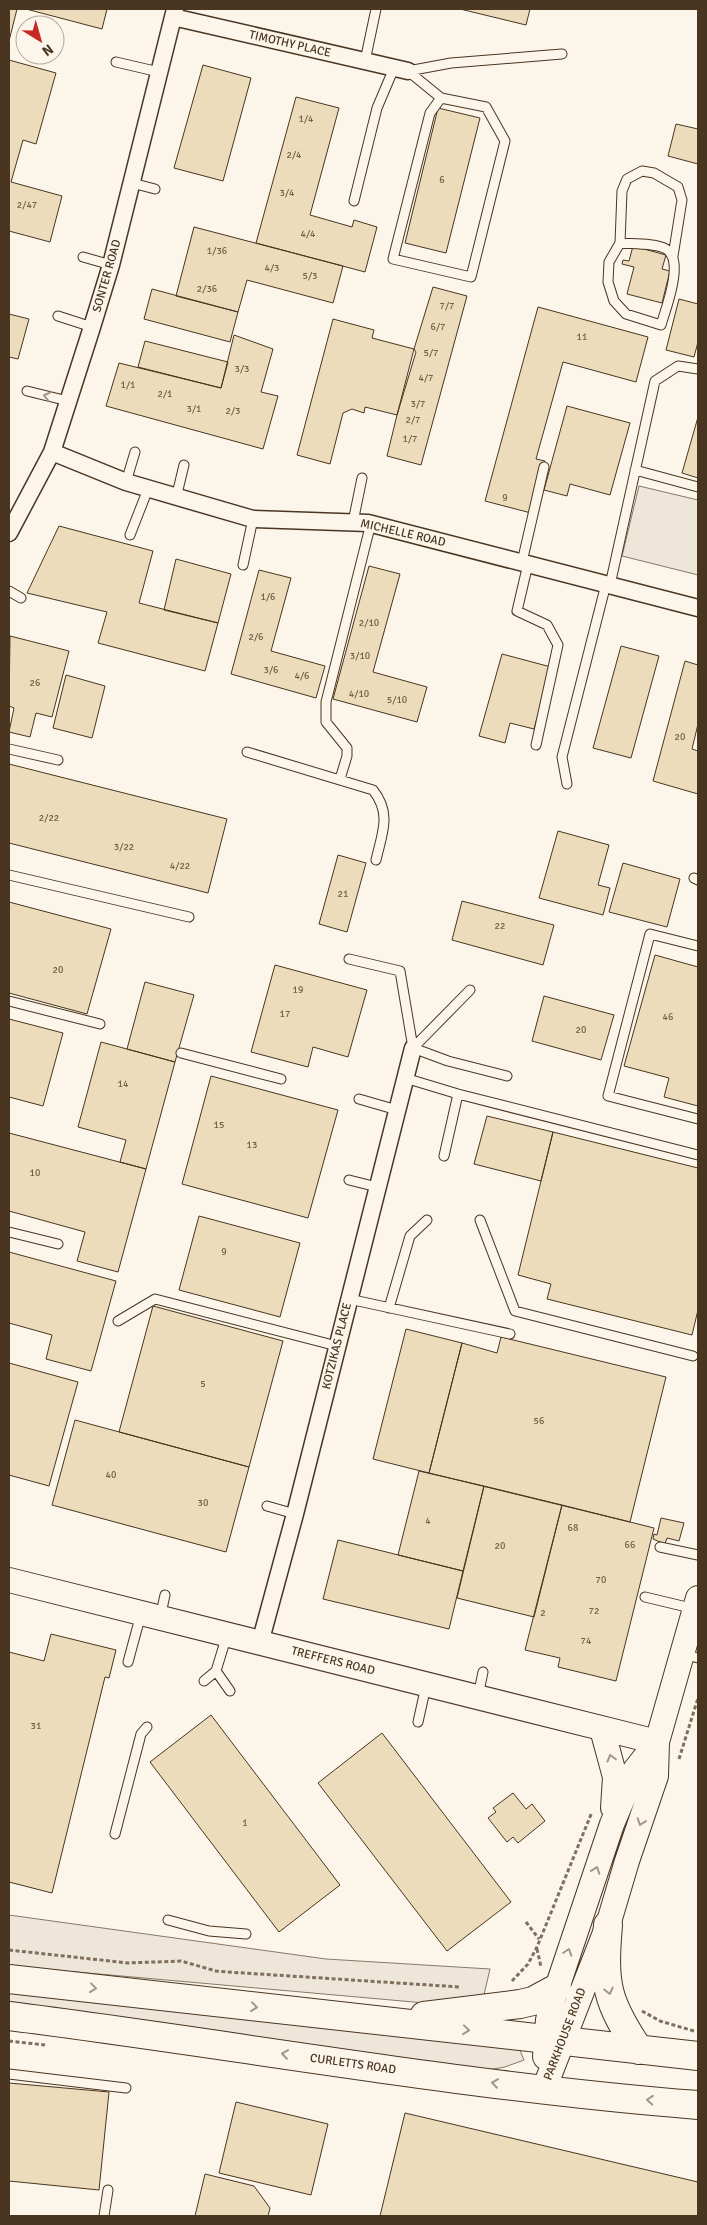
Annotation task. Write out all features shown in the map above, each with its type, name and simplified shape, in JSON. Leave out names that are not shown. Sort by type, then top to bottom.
[{"type":"highway","points":[[608,1925],[605,1962],[609,1994],[619,2019],[640,2050]]},
{"type":"highway","points":[[9,1979],[698,2056]]},
{"type":"highway","points":[[383,2022],[520,2004],[533,2001],[556,1988]]},
{"type":"highway","name":"CURLETTS ROAD","points":[[11,2024],[544,2089],[698,2105]]},
{"type":"street","name":"TIMOTHY PLACE","points":[[174,13],[401,69]]},
{"type":"street","name":"SONTER ROAD","points":[[9,533],[52,452],[92,327],[111,265],[174,13]]},
{"type":"street","name":"MICHELLE ROAD","points":[[52,452],[126,482],[253,519],[371,524],[698,608]]},
{"type":"street","name":"KOTZIKAS PLACE","points":[[260,1643],[295,1514],[413,1048]]},
{"type":"street","name":"TREFFERS ROAD","points":[[9,1580],[657,1742]]},
{"type":"street","name":"PARKHOUSE ROAD","points":[[554,2040],[548,2020],[556,1988],[612,1824],[635,1770],[657,1742],[691,1656],[697,1604]]},
{"type":"street","points":[[602,1729],[615,1777],[612,1824]]},
{"type":"street","name":"PARKHOUSE ROAD","points":[[544,2089],[554,2040],[608,1925],[627,1861],[656,1776],[657,1742]]},
{"type":"lane","points":[[365,61],[376,9]]},
{"type":"lane","points":[[401,69],[562,54]]},
{"type":"lane","points":[[116,62],[159,72]]},
{"type":"lane","points":[[401,69],[441,98],[486,107],[505,141],[471,277],[393,259],[430,113],[441,98]]},
{"type":"lane","points":[[354,202],[378,108],[401,69]]},
{"type":"lane","points":[[642,171],[654,173],[670,180],[678,187],[682,200],[673,256],[675,272],[661,326],[626,314],[614,301],[608,282],[610,262],[620,243],[622,191],[628,179],[642,171]]},
{"type":"lane","points":[[132,182],[155,188]]},
{"type":"lane","points":[[620,243],[666,249],[673,256]]},
{"type":"lane","points":[[83,258],[111,265]]},
{"type":"lane","points":[[58,316],[92,327]]},
{"type":"lane","points":[[566,784],[562,757],[608,584],[636,470],[655,381],[678,366],[698,370]]},
{"type":"lane","points":[[27,391],[68,401]]},
{"type":"lane","points":[[126,482],[135,452]]},
{"type":"lane","points":[[176,498],[184,465]]},
{"type":"lane","points":[[536,745],[558,646],[547,625],[517,611],[544,467]]},
{"type":"lane","points":[[636,470],[698,487]]},
{"type":"lane","points":[[353,522],[362,478]]},
{"type":"lane","points":[[130,535],[148,489]]},
{"type":"lane","points":[[243,565],[253,519]]},
{"type":"lane","points":[[340,779],[347,756],[347,748],[326,722],[326,702],[371,524]]},
{"type":"lane","points":[[9,591],[21,598]]},
{"type":"lane","points":[[9,750],[58,760]]},
{"type":"lane","points":[[247,752],[373,790],[380,799],[385,815],[376,860]]},
{"type":"lane","points":[[9,875],[189,917]]},
{"type":"lane","points":[[698,946],[650,934],[608,1096],[698,1120]]},
{"type":"lane","points":[[349,960],[400,971],[413,1048]]},
{"type":"lane","points":[[413,1048],[470,990]]},
{"type":"lane","points":[[9,1001],[100,1024]]},
{"type":"lane","points":[[413,1048],[448,1061],[507,1076]]},
{"type":"lane","points":[[181,1054],[280,1079]]},
{"type":"lane","points":[[405,1078],[458,1094],[698,1155]]},
{"type":"lane","points":[[444,1156],[458,1094]]},
{"type":"lane","points":[[359,1099],[397,1110]]},
{"type":"lane","points":[[349,1180],[377,1187]]},
{"type":"lane","points":[[389,1308],[410,1236],[427,1220]]},
{"type":"lane","points":[[480,1220],[515,1311],[693,1356]]},
{"type":"lane","points":[[9,1232],[58,1244]]},
{"type":"lane","points":[[349,1299],[510,1334]]},
{"type":"lane","points":[[118,1321],[155,1300],[337,1346]]},
{"type":"lane","points":[[267,1506],[295,1514]]},
{"type":"lane","points":[[660,1547],[698,1555]]},
{"type":"lane","points":[[128,1662],[150,1616],[165,1595]]},
{"type":"lane","points":[[645,1597],[697,1604]]},
{"type":"lane","points":[[204,1681],[216,1671],[227,1635]]},
{"type":"lane","points":[[216,1671],[230,1691]]},
{"type":"lane","points":[[478,1696],[484,1672]]},
{"type":"lane","points":[[418,1722],[426,1683]]},
{"type":"lane","points":[[115,1834],[141,1734],[148,1727]]},
{"type":"lane","points":[[168,1920],[209,1931],[246,1934]]},
{"type":"lane","points":[[9,2074],[126,2088]]},
{"type":"lane","points":[[104,2216],[108,2190]]},
{"type":"path","points":[[510,1983],[528,1964],[540,1940],[594,1808]]},
{"type":"path","points":[[526,1922],[540,1940]]},
{"type":"path","points":[[9,1950],[128,1963],[181,1961],[228,1972],[465,1987]]},
{"type":"path","points":[[640,2009],[660,2021],[698,2032]]},
{"type":"path","points":[[11,2024],[50,2045]]},
{"type":"shaded area","points":[[639,486],[698,500],[698,575],[622,556]]},
{"type":"shaded area","points":[[9,1915],[326,1959],[490,1969],[483,1999],[436,2004],[9,1966]]},
{"type":"shaded area","points":[[9,1991],[519,2048],[524,2060],[505,2067],[487,2070],[9,2005]]},
{"type":"building","points":[[9,9],[17,9],[15,15],[9,41]]},
{"type":"building","points":[[26,9],[107,9],[102,29],[65,19],[65,15],[49,15]]},
{"type":"building","points":[[460,9],[530,9],[526,25]]},
{"type":"building","points":[[9,60],[15,62],[15,65],[27,65],[56,73],[36,144],[23,140],[11,182],[62,196],[50,242],[9,231]]},
{"type":"building","points":[[203,65],[251,78],[223,181],[174,168]]},
{"type":"building","points":[[296,97],[339,108],[310,215],[352,227],[354,220],[377,227],[365,272],[256,243]]},
{"type":"building","points":[[438,108],[480,118],[446,253],[405,243]]},
{"type":"building","points":[[676,124],[698,129],[698,164],[668,156]]},
{"type":"building","points":[[194,227],[343,266],[333,303],[247,280],[238,312],[176,296]]},
{"type":"building","points":[[633,246],[666,255],[662,269],[670,271],[662,303],[627,294],[634,267],[622,264],[623,260],[629,261]]},
{"type":"building","points":[[433,287],[467,296],[421,465],[387,456],[416,352],[414,349]]},
{"type":"building","points":[[152,289],[238,312],[230,342],[144,319]]},
{"type":"building","points":[[679,299],[698,304],[698,342],[694,357],[666,350]]},
{"type":"building","points":[[538,307],[648,337],[636,382],[563,362],[536,459],[545,461],[531,513],[485,501]]},
{"type":"building","points":[[9,314],[29,319],[18,359],[9,357]]},
{"type":"building","points":[[333,319],[374,330],[372,338],[414,349],[397,415],[365,407],[364,413],[352,409],[343,413],[330,464],[297,455]]},
{"type":"building","points":[[234,335],[273,349],[261,392],[278,396],[263,449],[106,406],[119,363],[221,388]]},
{"type":"building","points":[[145,341],[228,362],[221,388],[138,367]]},
{"type":"building","points":[[567,406],[630,423],[610,495],[570,484],[567,496],[544,490]]},
{"type":"building","points":[[698,417],[698,478],[682,473]]},
{"type":"building","points":[[59,526],[153,551],[139,603],[218,623],[205,671],[98,643],[107,612],[27,593]]},
{"type":"building","points":[[176,559],[231,574],[218,623],[164,610]]},
{"type":"building","points":[[369,566],[400,574],[373,672],[427,687],[417,722],[333,699]]},
{"type":"building","points":[[259,570],[291,578],[271,651],[325,666],[316,698],[231,674]]},
{"type":"building","points":[[10,636],[69,651],[52,717],[36,713],[30,737],[9,732],[14,708],[9,706]]},
{"type":"building","points":[[621,646],[659,656],[631,758],[593,748]]},
{"type":"building","points":[[502,654],[551,667],[534,729],[510,723],[505,743],[479,736]]},
{"type":"building","points":[[685,661],[698,665],[698,724],[692,749],[698,751],[698,794],[653,781]]},
{"type":"building","points":[[66,675],[105,686],[92,738],[53,728]]},
{"type":"building","points":[[9,764],[227,819],[208,893],[9,843]]},
{"type":"building","points":[[558,831],[609,845],[598,885],[610,888],[603,915],[539,898]]},
{"type":"building","points":[[338,855],[366,863],[347,932],[319,924]]},
{"type":"building","points":[[623,863],[680,879],[667,927],[609,912]]},
{"type":"building","points":[[462,901],[554,925],[543,965],[452,940]]},
{"type":"building","points":[[9,902],[111,929],[87,1014],[9,993]]},
{"type":"building","points":[[655,955],[698,967],[698,1106],[664,1097],[669,1078],[624,1066]]},
{"type":"building","points":[[275,965],[367,990],[348,1057],[313,1047],[308,1067],[251,1052]]},
{"type":"building","points":[[145,982],[194,995],[175,1062],[127,1049]]},
{"type":"building","points":[[544,996],[614,1015],[601,1060],[532,1041]]},
{"type":"building","points":[[9,1019],[63,1033],[43,1106],[9,1097]]},
{"type":"building","points":[[101,1042],[175,1062],[146,1169],[120,1162],[126,1140],[78,1127]]},
{"type":"building","points":[[211,1076],[338,1110],[308,1218],[182,1184]]},
{"type":"building","points":[[487,1116],[553,1132],[541,1181],[474,1164]]},
{"type":"building","points":[[553,1132],[698,1168],[698,1310],[692,1335],[547,1299],[551,1284],[518,1275]]},
{"type":"building","points":[[9,1133],[146,1169],[118,1272],[77,1261],[85,1232],[9,1211]]},
{"type":"building","points":[[199,1216],[300,1243],[280,1317],[179,1290]]},
{"type":"building","points":[[9,1252],[116,1281],[91,1371],[46,1359],[52,1335],[9,1323]]},
{"type":"building","points":[[153,1306],[283,1341],[249,1467],[119,1432]]},
{"type":"building","points":[[406,1329],[462,1343],[429,1473],[373,1459]]},
{"type":"building","points":[[501,1337],[666,1377],[630,1522],[429,1473],[462,1343],[497,1353]]},
{"type":"building","points":[[9,1363],[78,1382],[49,1486],[9,1475]]},
{"type":"building","points":[[75,1420],[249,1467],[226,1552],[52,1505]]},
{"type":"building","points":[[419,1471],[484,1486],[463,1571],[398,1555]]},
{"type":"building","points":[[484,1486],[562,1505],[534,1617],[457,1598]]},
{"type":"building","points":[[562,1505],[654,1528],[616,1681],[558,1667],[560,1658],[525,1650]]},
{"type":"building","points":[[661,1518],[684,1523],[679,1541],[667,1538],[665,1544],[653,1539],[654,1534],[657,1535]]},
{"type":"building","points":[[338,1540],[463,1571],[449,1629],[323,1599]]},
{"type":"building","points":[[51,1634],[116,1650],[109,1678],[105,1677],[52,1893],[9,1882],[9,1652],[44,1661]]},
{"type":"building","points":[[211,1715],[340,1885],[279,1932],[150,1762]]},
{"type":"building","points":[[382,1733],[511,1902],[447,1951],[318,1783]]},
{"type":"building","points":[[513,1793],[526,1809],[532,1804],[545,1821],[518,1843],[513,1837],[507,1842],[488,1818],[496,1812],[493,1808]]},
{"type":"building","points":[[9,2083],[109,2092],[99,2190],[9,2181]]},
{"type":"building","points":[[236,2102],[328,2124],[311,2195],[219,2173]]},
{"type":"building","points":[[405,2113],[698,2182],[698,2216],[380,2216]]},
{"type":"building","points":[[205,2174],[254,2186],[270,2208],[268,2216],[195,2216]]}]
